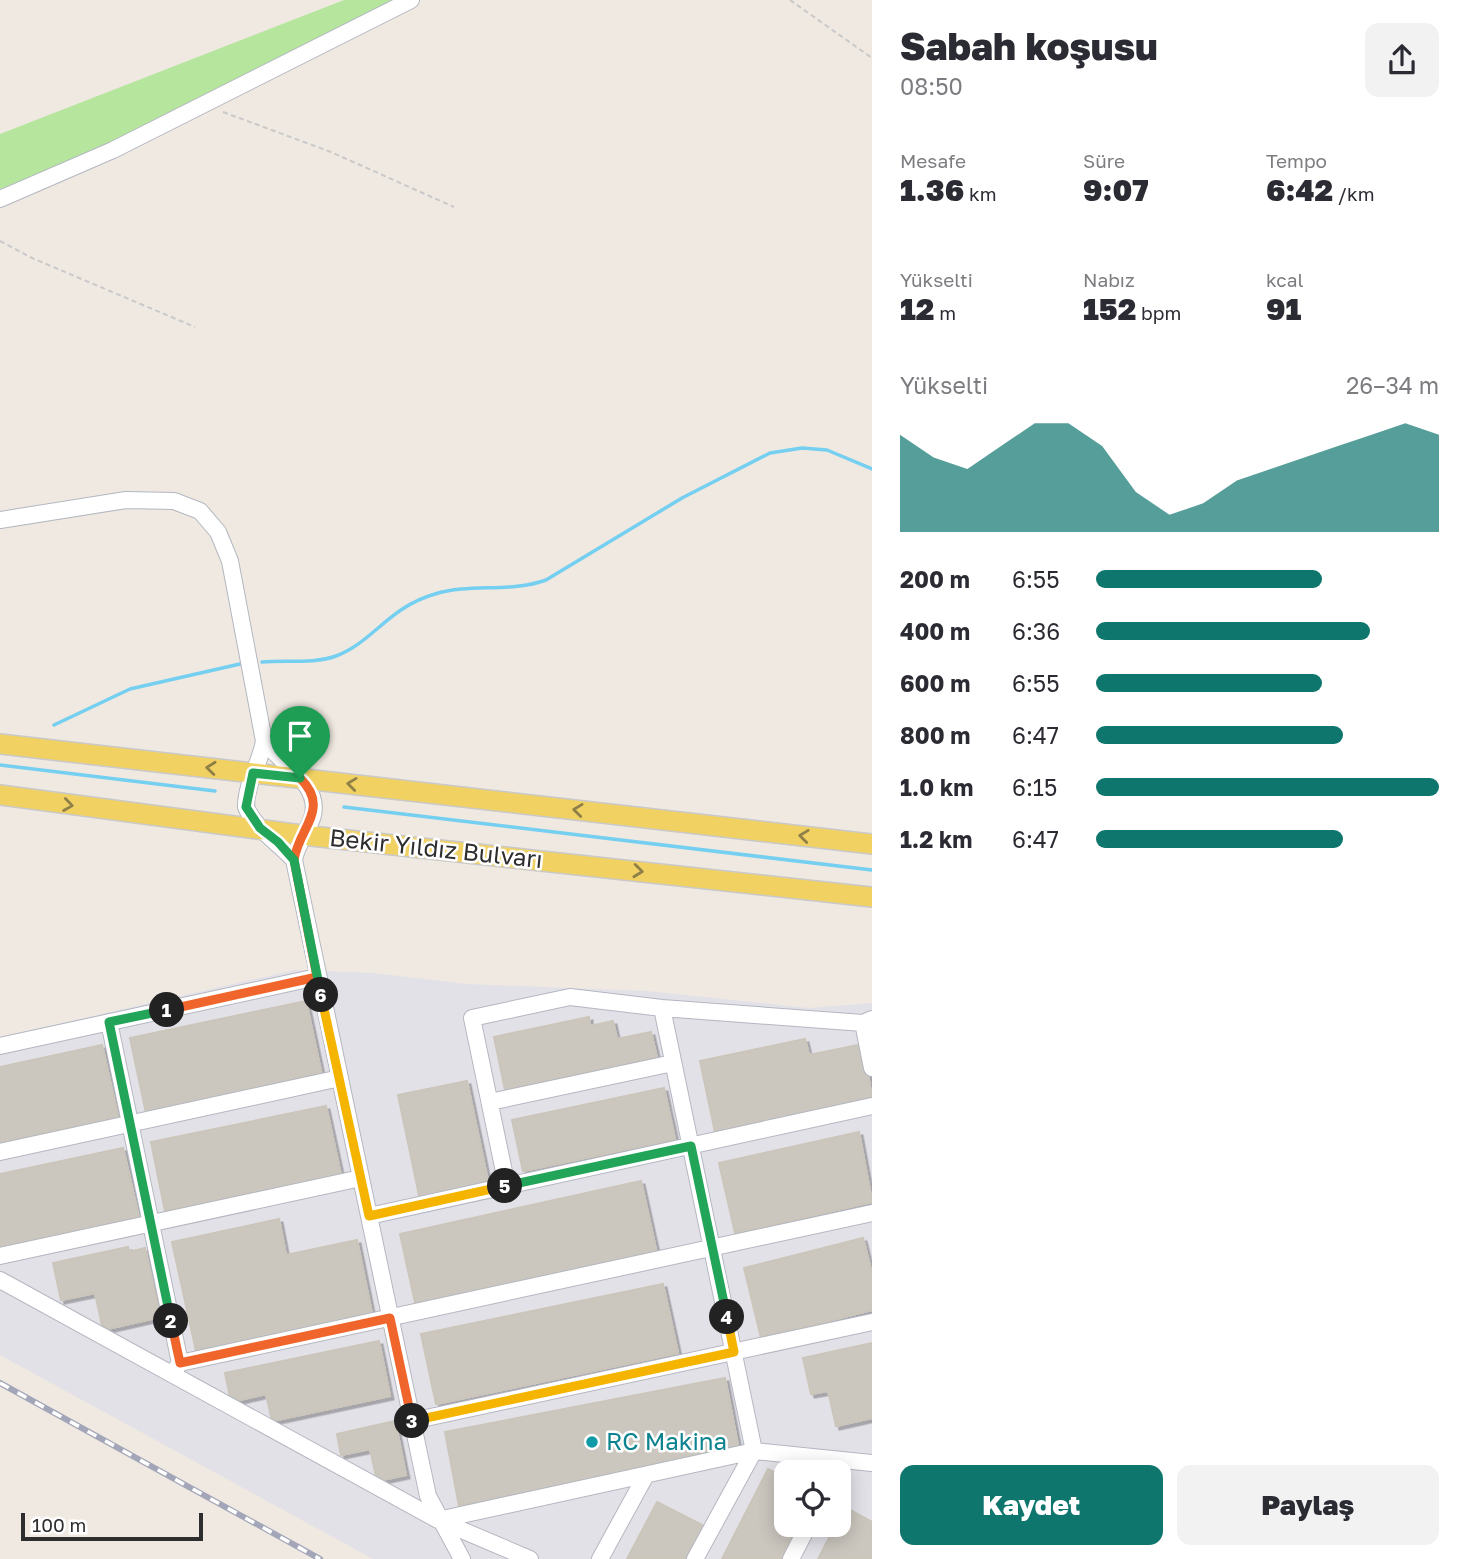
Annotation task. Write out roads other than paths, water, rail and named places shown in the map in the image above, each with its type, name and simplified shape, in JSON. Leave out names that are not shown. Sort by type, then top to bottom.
[{"type":"main road","points":[[0,744],[872,844]]},
{"type":"main road","name":"Bekir Yıldız Bulvarı","points":[[0,795],[303,835],[872,897]]},
{"type":"street","points":[[0,198],[77,167],[411,0]]},
{"type":"street","points":[[0,520],[126,500],[174,501],[200,511],[218,532],[230,561],[264,741],[260,760],[253,773],[246,807],[260,828],[278,842],[294,860],[428,1496],[438,1520],[462,1559]]},
{"type":"street","points":[[264,741],[310,788],[314,799],[313,814],[294,860]]},
{"type":"street","points":[[0,1046],[317,977]]},
{"type":"street","points":[[508,1186],[472,1018],[570,997],[662,1008],[867,1021],[872,1068]]},
{"type":"street","points":[[662,1008],[754,1451],[695,1559]]},
{"type":"street","points":[[109,1022],[151,1224],[176,1369]]},
{"type":"street","points":[[490,1102],[673,1063]]},
{"type":"street","points":[[0,1152],[340,1078]]},
{"type":"street","points":[[369,1216],[872,1107]]},
{"type":"street","points":[[0,1256],[361,1178]]},
{"type":"street","points":[[176,1369],[390,1318],[872,1213]]},
{"type":"street","points":[[0,1280],[176,1369],[438,1520],[530,1559]]},
{"type":"street","points":[[412,1421],[872,1322]]},
{"type":"street","points":[[438,1520],[754,1451],[806,1460]]},
{"type":"street","points":[[851,1465],[872,1463]]},
{"type":"street","points":[[600,1559],[646,1475]]},
{"type":"street","points":[[790,1559],[803,1537]]},
{"type":"waterway","points":[[262,662],[309,661],[336,656],[361,642],[405,607],[435,594],[462,589],[519,586],[546,580],[682,498],[770,453],[802,448],[827,450],[872,469]]},
{"type":"waterway","points":[[54,725],[130,689],[240,664]]},
{"type":"waterway","points":[[0,765],[215,791]]},
{"type":"waterway","points":[[344,807],[872,870]]},
{"type":"railway","points":[[0,1383],[320,1559]]},
{"type":"place","name":"RC Makina","points":[[592,1442]]}]
